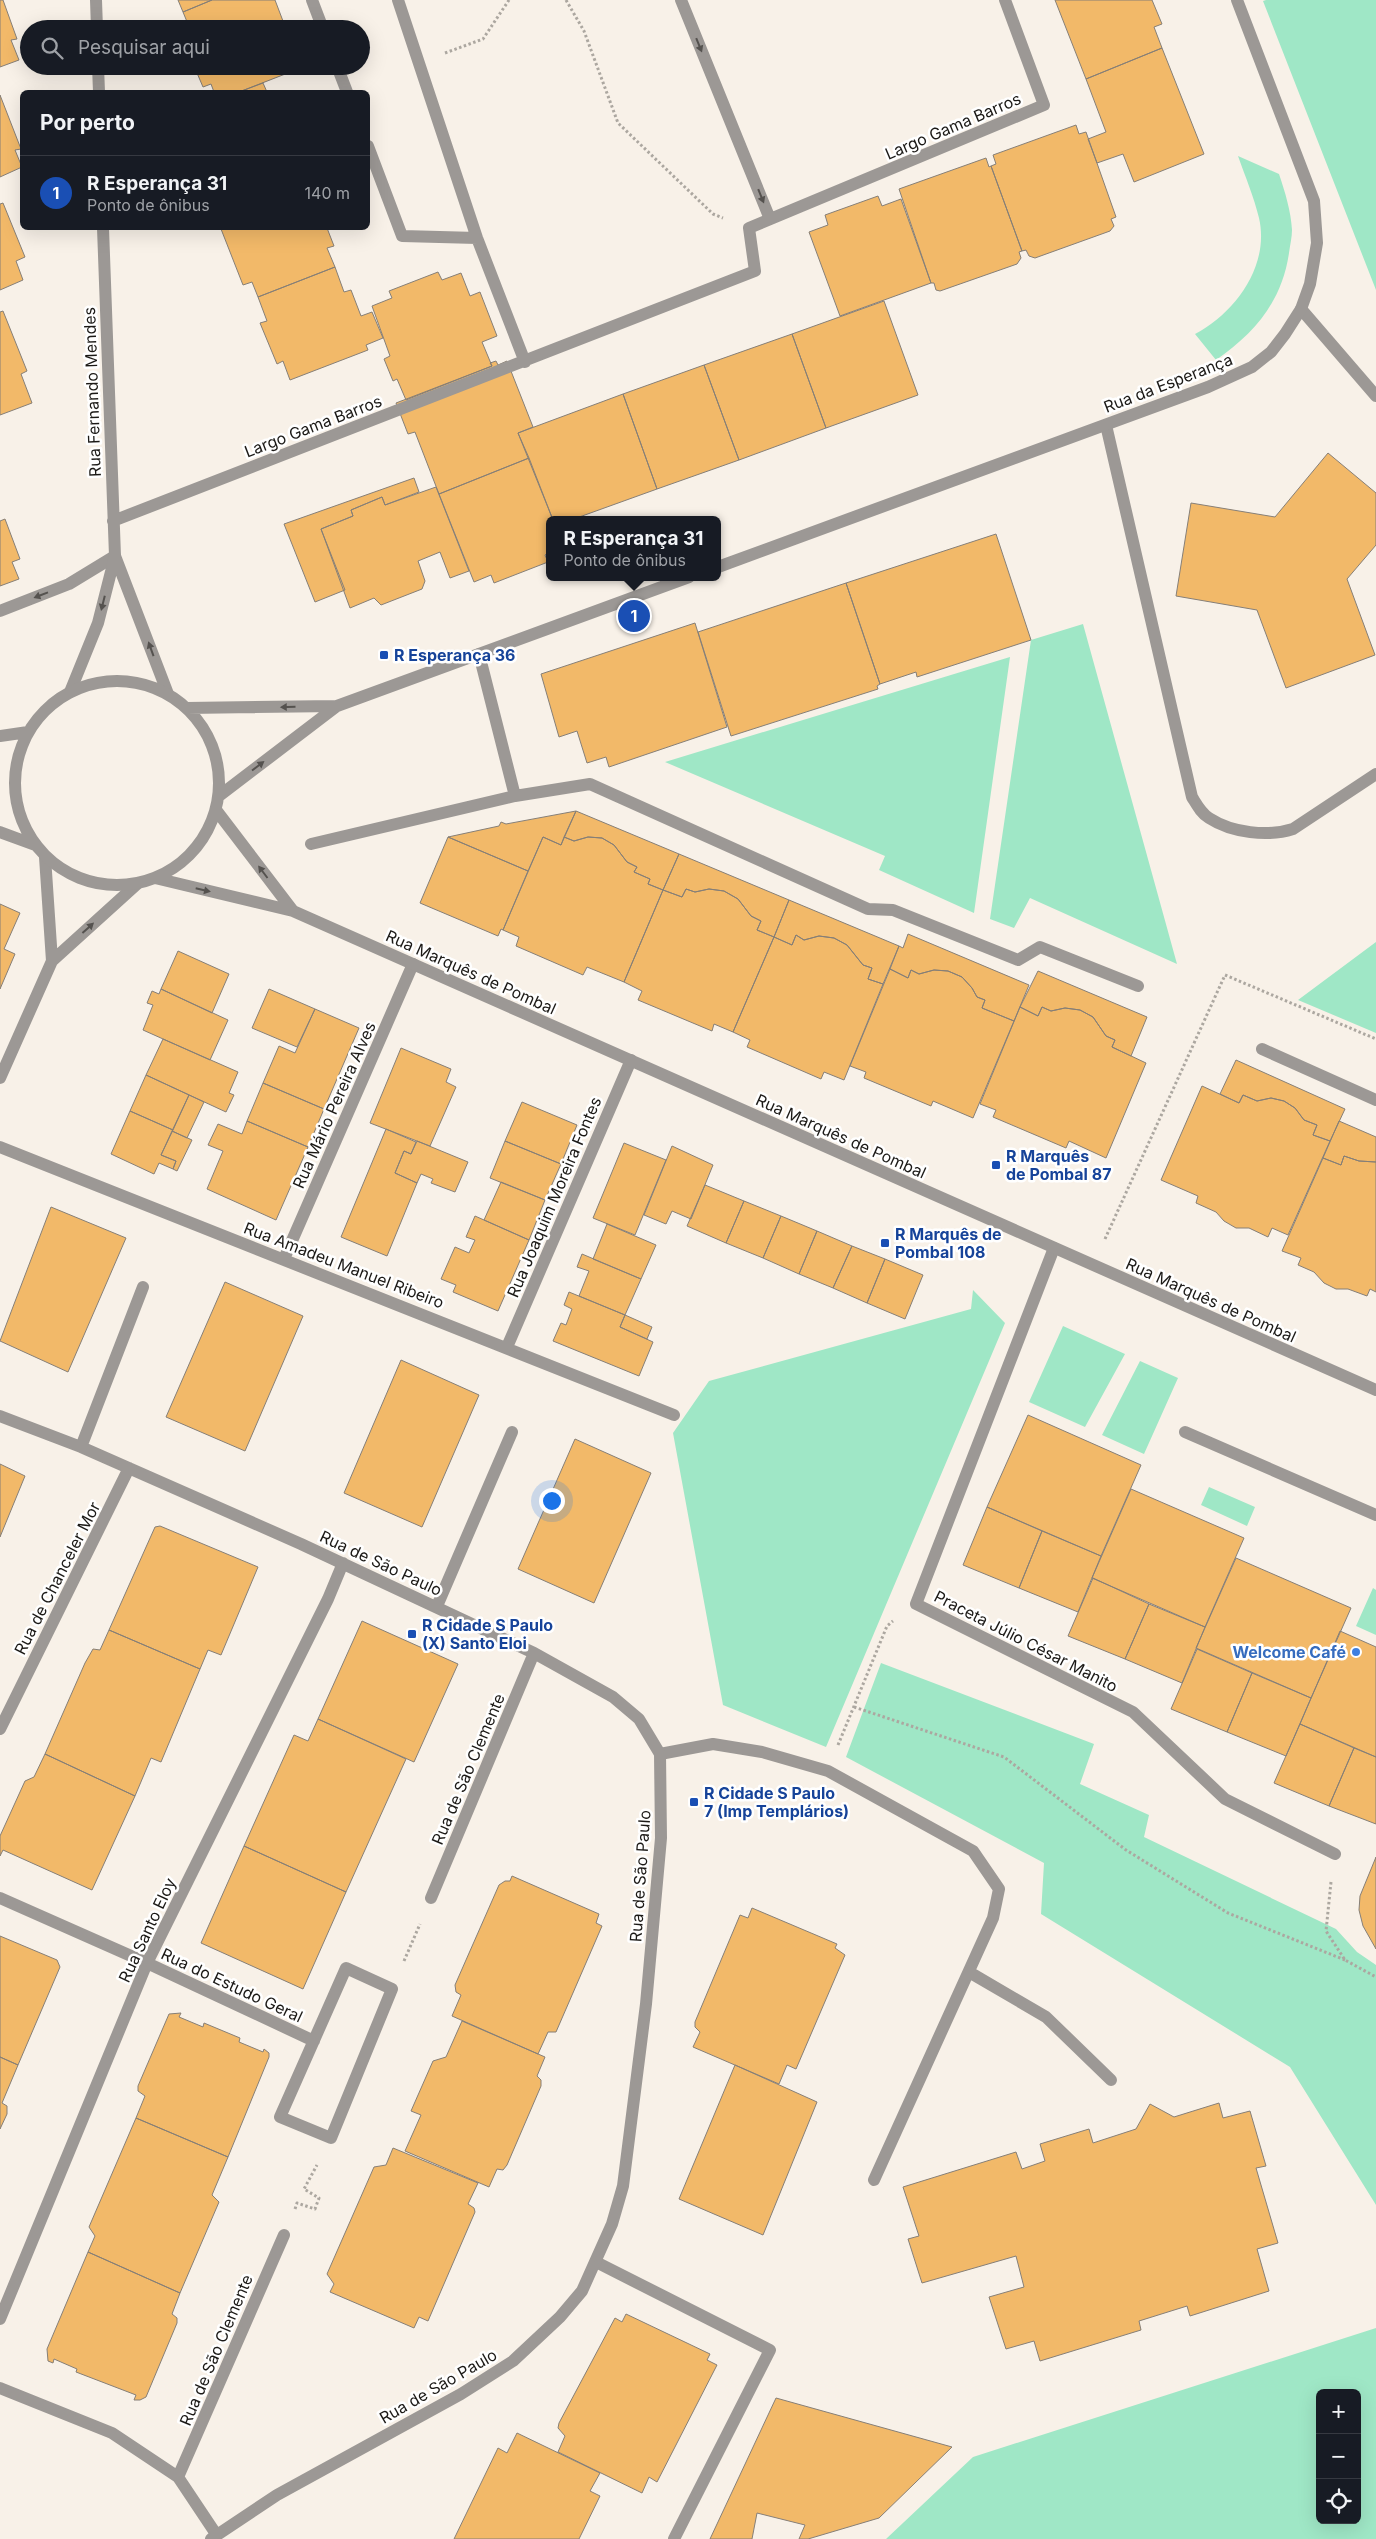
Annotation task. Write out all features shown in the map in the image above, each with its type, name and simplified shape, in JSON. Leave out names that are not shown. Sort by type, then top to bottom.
[{"type":"street","points":[[96,0],[96,20]]},
{"type":"street","points":[[312,0],[320,20]]},
{"type":"street","points":[[398,0],[477,238],[525,362]]},
{"type":"street","points":[[681,0],[770,219]]},
{"type":"street","name":"Largo Gama Barros","points":[[113,522],[755,271],[749,228],[1044,105],[1005,0]]},
{"type":"street","name":"Rua da Esperança","points":[[721,566],[1208,387],[1252,367],[1272,352],[1301,309],[1310,284],[1317,243],[1314,201],[1237,0]]},
{"type":"street","points":[[98,75],[99,90]]},
{"type":"street","points":[[340,75],[346,90]]},
{"type":"street","points":[[370,151],[402,236],[477,238]]},
{"type":"street","name":"Rua Fernando Mendes","points":[[70,692],[98,623],[115,556],[103,230]]},
{"type":"street","points":[[1301,309],[1376,396]]},
{"type":"street","points":[[1106,425],[1192,796],[1201,811],[1210,819],[1238,829],[1262,835],[1278,834],[1293,829],[1376,774]]},
{"type":"street","points":[[0,611],[69,584],[115,556]]},
{"type":"street","name":"Rua Fernando Mendes","points":[[115,556],[168,694]]},
{"type":"street","points":[[219,796],[337,706],[678,581]]},
{"type":"street","points":[[479,654],[515,796]]},
{"type":"street","points":[[102,682],[136,682],[168,694],[187,708],[207,734],[218,764],[219,796],[216,810],[203,839],[182,862],[155,878],[137,884],[104,885],[72,875],[45,857],[35,845],[20,819],[14,790],[17,760],[28,732],[46,709],[70,692],[102,682]]},
{"type":"street","points":[[187,708],[337,706]]},
{"type":"street","points":[[0,736],[28,732]]},
{"type":"street","points":[[311,844],[515,796],[590,784],[868,909],[893,910],[1018,960],[1040,947],[1138,986]]},
{"type":"street","name":"Rua Marquês de Pombal","points":[[216,810],[293,911]]},
{"type":"street","points":[[0,832],[35,845]]},
{"type":"street","points":[[45,857],[52,961]]},
{"type":"street","name":"Rua Marquês de Pombal","points":[[155,878],[293,911],[1376,1390]]},
{"type":"street","points":[[0,1078],[52,961],[137,884]]},
{"type":"street","name":"Rua Mário Pereira Alves","points":[[284,1259],[413,964]]},
{"type":"street","points":[[1262,1049],[1376,1100]]},
{"type":"street","name":"Rua Joaquim Moreira Fontes","points":[[507,1347],[631,1060]]},
{"type":"street","name":"Rua Amadeu Manuel Ribeiro","points":[[0,1147],[674,1415]]},
{"type":"street","name":"Praceta Júlio César Manito","points":[[1054,1248],[916,1604],[1133,1712],[1225,1799],[1335,1854]]},
{"type":"street","points":[[81,1447],[143,1287]]},
{"type":"street","name":"Rua de São Paulo","points":[[0,1416],[81,1447],[343,1562],[534,1653],[613,1697],[639,1719],[660,1754],[661,1838],[644,2024],[623,2186],[612,2224],[582,2290],[560,2317],[513,2361],[461,2394],[277,2495],[214,2536]]},
{"type":"street","points":[[437,1606],[512,1432]]},
{"type":"street","points":[[1185,1432],[1376,1515]]},
{"type":"street","name":"Rua de Chanceler Mor","points":[[0,1729],[129,1468]]},
{"type":"street","name":"Rua Santo Eloy","points":[[0,2319],[147,1963],[328,1599],[343,1562]]},
{"type":"street","name":"Rua de São Clemente","points":[[432,1896],[534,1653]]},
{"type":"street","points":[[660,1754],[713,1744],[762,1752],[828,1771],[973,1852],[999,1889],[993,1918],[874,2180]]},
{"type":"street","name":"Rua do Estudo Geral","points":[[0,1898],[147,1963],[314,2041]]},
{"type":"street","points":[[346,1968],[392,1989],[331,2138],[280,2117],[346,1968]]},
{"type":"street","points":[[969,1972],[1046,2017],[1111,2080]]},
{"type":"street","name":"Rua de São Clemente","points":[[178,2478],[284,2235]]},
{"type":"street","points":[[596,2262],[770,2350],[674,2539]]},
{"type":"street","points":[[0,2388],[112,2434],[178,2478],[214,2536]]},
{"type":"path","points":[[420,63],[483,39],[509,0]]},
{"type":"path","points":[[566,0],[584,31],[618,123],[712,214],[749,228]]},
{"type":"path","points":[[1093,1265],[1225,975],[1376,1039]]},
{"type":"path","points":[[828,1771],[887,1626],[916,1604]]},
{"type":"path","points":[[854,1707],[1004,1757],[1126,1850],[1228,1913],[1344,1960],[1376,1977]]},
{"type":"path","points":[[1335,1854],[1326,1932],[1344,1960]]},
{"type":"path","points":[[392,1989],[432,1896]]},
{"type":"path","points":[[298,2203],[315,2209],[319,2198],[304,2189]]},
{"type":"green space","points":[[1376,0],[1376,290],[1263,1]]},
{"type":"green space","points":[[1238,156],[1279,174],[1289,209],[1292,235],[1285,270],[1273,301],[1243,339],[1216,360],[1195,334],[1210,325],[1236,301],[1254,270],[1261,236],[1259,218]]},
{"type":"green space","points":[[1083,624],[1177,964],[1030,898],[1014,928],[990,919],[1031,640]]},
{"type":"green space","points":[[1010,657],[974,913],[879,870],[885,856],[665,762]]},
{"type":"green space","points":[[1376,942],[1376,1033],[1298,1000]]},
{"type":"green space","points":[[973,1290],[1005,1323],[826,1747],[723,1705],[673,1433],[709,1381],[971,1309]]},
{"type":"green space","points":[[1063,1326],[1125,1354],[1085,1427],[1029,1402]]},
{"type":"green space","points":[[1140,1361],[1178,1378],[1144,1454],[1102,1435]]},
{"type":"green space","points":[[1209,1487],[1255,1507],[1247,1526],[1201,1505]]},
{"type":"green space","points":[[1373,1588],[1376,1590],[1376,1635],[1356,1626]]},
{"type":"green space","points":[[881,1663],[1094,1744],[1080,1784],[1149,1815],[1144,1837],[1336,1929],[1357,1952],[1376,1965],[1376,2205],[1290,2067],[1041,1914],[1044,1863],[846,1757]]},
{"type":"green space","points":[[1376,2328],[1376,2539],[886,2539],[973,2457]]},
{"type":"building","points":[[0,0],[3,0],[17,39],[11,40],[19,60],[0,67]]},
{"type":"building","points":[[178,0],[212,0],[183,12]]},
{"type":"building","points":[[212,0],[275,0],[283,20],[186,20],[183,12]]},
{"type":"building","points":[[1055,0],[1152,0],[1162,24],[1154,27],[1162,48],[1086,79]]},
{"type":"building","points":[[1162,48],[1204,154],[1134,182],[1123,154],[1097,163],[1088,139],[1106,132],[1086,79]]},
{"type":"building","points":[[198,75],[283,75],[244,90],[213,90],[211,84],[203,87]]},
{"type":"building","points":[[263,83],[266,90],[244,90]]},
{"type":"building","points":[[0,95],[20,146],[20,149],[15,150],[20,162],[20,168],[0,177]]},
{"type":"building","points":[[1076,125],[1079,134],[1086,132],[1116,217],[1111,219],[1114,226],[1110,231],[1035,258],[1029,256],[1026,250],[1022,251],[991,166],[996,164],[993,155]]},
{"type":"building","points":[[986,158],[989,167],[991,166],[1022,251],[1019,252],[1021,258],[1017,264],[940,291],[936,290],[934,283],[931,283],[899,189]]},
{"type":"building","points":[[878,196],[882,206],[901,199],[931,283],[840,316],[809,232],[828,225],[825,215]]},
{"type":"building","points":[[3,203],[25,257],[16,261],[23,280],[0,290],[0,204]]},
{"type":"building","points":[[221,230],[328,230],[334,246],[327,248],[335,267],[258,297],[252,282],[243,285]]},
{"type":"building","points":[[335,267],[344,292],[351,290],[361,316],[372,312],[383,338],[366,345],[368,350],[290,380],[283,361],[277,364],[260,323],[267,321],[258,297]]},
{"type":"building","points":[[438,272],[442,280],[461,273],[470,296],[480,292],[497,336],[482,342],[492,366],[406,400],[397,379],[393,381],[384,359],[390,356],[372,306],[392,298],[389,291]]},
{"type":"building","points":[[884,301],[918,395],[826,428],[792,334]]},
{"type":"building","points":[[3,311],[27,371],[21,374],[32,403],[0,415],[0,312]]},
{"type":"building","points":[[792,334],[826,428],[739,460],[704,365]]},
{"type":"building","points":[[496,361],[498,365],[507,361],[533,427],[518,433],[529,458],[439,494],[415,432],[408,434],[396,403],[492,366],[490,363]]},
{"type":"building","points":[[704,365],[739,460],[657,489],[623,394]]},
{"type":"building","points":[[623,394],[657,489],[582,516],[551,516],[518,433]]},
{"type":"building","points":[[1328,453],[1376,493],[1376,545],[1347,579],[1375,655],[1286,688],[1257,610],[1176,596],[1191,503],[1275,517]]},
{"type":"building","points":[[529,458],[551,516],[546,516],[546,563],[494,583],[491,575],[474,582],[439,494]]},
{"type":"building","points":[[414,478],[419,492],[385,505],[382,497],[351,510],[353,516],[321,529],[345,590],[315,602],[284,524]]},
{"type":"building","points":[[436,487],[469,571],[450,578],[440,552],[418,561],[425,581],[422,589],[381,605],[374,598],[350,608],[321,529],[353,516],[351,510],[382,497],[385,505]]},
{"type":"building","points":[[5,519],[20,559],[12,562],[19,579],[0,586],[0,521]]},
{"type":"building","points":[[996,534],[1031,640],[917,677],[916,672],[880,684],[846,583]]},
{"type":"building","points":[[846,583],[880,684],[877,686],[878,689],[731,736],[698,632]]},
{"type":"building","points":[[695,623],[727,727],[609,767],[606,757],[587,763],[577,731],[559,737],[541,674]]},
{"type":"building","points":[[576,811],[561,845],[543,837],[528,871],[448,837],[499,826],[501,822],[506,824]]},
{"type":"building","points":[[576,811],[679,854],[663,890],[648,884],[650,879],[634,872],[637,867],[627,862],[614,845],[602,838],[588,837],[574,841],[564,837]]},
{"type":"building","points":[[448,837],[528,871],[503,930],[501,929],[498,936],[420,903]]},
{"type":"building","points":[[543,837],[561,845],[564,837],[574,841],[588,837],[602,838],[614,845],[627,862],[637,867],[634,872],[650,879],[648,884],[663,890],[624,982],[587,967],[583,975],[516,946],[519,937],[503,930]]},
{"type":"building","points":[[679,854],[789,900],[774,937],[757,930],[761,921],[751,916],[738,899],[724,891],[709,889],[695,892],[686,889],[682,897],[663,890]]},
{"type":"building","points":[[686,889],[695,892],[709,889],[724,891],[738,899],[751,916],[761,921],[757,930],[774,937],[733,1032],[714,1024],[712,1031],[638,1000],[642,991],[624,982],[663,890],[682,897]]},
{"type":"building","points":[[789,900],[899,946],[883,984],[868,979],[872,968],[863,965],[847,945],[834,938],[819,936],[804,940],[796,935],[792,945],[774,937]]},
{"type":"building","points":[[0,904],[20,913],[4,949],[15,954],[0,989]]},
{"type":"building","points":[[908,934],[1029,985],[1014,1021],[982,1008],[985,1000],[977,997],[962,977],[948,971],[934,970],[919,974],[911,970],[908,978],[890,969],[899,946],[903,948]]},
{"type":"building","points":[[796,935],[804,940],[819,936],[834,938],[847,945],[863,965],[872,968],[868,979],[883,984],[844,1080],[824,1072],[821,1079],[747,1047],[750,1040],[733,1032],[774,937],[792,945]]},
{"type":"building","points":[[178,951],[229,974],[212,1013],[161,989]]},
{"type":"building","points":[[890,969],[908,978],[911,970],[919,974],[934,970],[948,971],[962,977],[977,997],[985,1000],[982,1008],[1014,1021],[973,1118],[933,1101],[931,1106],[864,1078],[866,1072],[850,1066]]},
{"type":"building","points":[[1038,971],[1147,1017],[1131,1056],[1112,1047],[1115,1040],[1106,1036],[1093,1017],[1080,1010],[1065,1008],[1051,1011],[1042,1007],[1038,1016],[1020,1007]]},
{"type":"building","points":[[161,989],[228,1020],[210,1060],[143,1030],[153,1005],[147,1003],[152,991],[159,994]]},
{"type":"building","points":[[269,989],[315,1009],[297,1047],[252,1028]]},
{"type":"building","points":[[1020,1007],[1038,1016],[1042,1007],[1051,1011],[1065,1008],[1080,1010],[1093,1017],[1106,1036],[1115,1040],[1112,1047],[1146,1063],[1106,1158],[1069,1141],[1066,1148],[993,1117],[996,1110],[980,1104]]},
{"type":"building","points":[[315,1009],[359,1028],[324,1109],[263,1083],[279,1046],[295,1053]]},
{"type":"building","points":[[163,1039],[238,1072],[229,1093],[234,1095],[226,1112],[146,1075]]},
{"type":"building","points":[[401,1048],[451,1069],[446,1082],[456,1087],[430,1146],[370,1123]]},
{"type":"building","points":[[1236,1060],[1345,1109],[1330,1141],[1313,1135],[1317,1125],[1304,1120],[1295,1108],[1284,1101],[1271,1098],[1257,1101],[1243,1095],[1239,1103],[1220,1094]]},
{"type":"building","points":[[146,1075],[189,1095],[173,1130],[130,1111]]},
{"type":"building","points":[[263,1083],[324,1109],[308,1147],[247,1121]]},
{"type":"building","points":[[1202,1086],[1239,1103],[1243,1095],[1257,1101],[1271,1098],[1284,1101],[1295,1108],[1304,1120],[1317,1125],[1313,1135],[1330,1141],[1288,1235],[1272,1228],[1268,1237],[1249,1228],[1236,1228],[1224,1221],[1216,1212],[1196,1203],[1198,1196],[1161,1180]]},
{"type":"building","points":[[189,1095],[204,1102],[187,1138],[172,1131]]},
{"type":"building","points":[[522,1102],[577,1125],[561,1164],[505,1141]]},
{"type":"building","points":[[130,1111],[173,1130],[161,1155],[176,1161],[173,1169],[159,1163],[154,1174],[111,1154]]},
{"type":"building","points":[[247,1121],[308,1147],[276,1220],[207,1189],[223,1151],[208,1145],[218,1124],[242,1134]]},
{"type":"building","points":[[1339,1121],[1376,1137],[1376,1162],[1359,1161],[1344,1156],[1341,1165],[1323,1158]]},
{"type":"building","points":[[386,1129],[416,1142],[411,1154],[404,1151],[395,1173],[417,1183],[387,1256],[341,1237]]},
{"type":"building","points":[[172,1131],[192,1140],[177,1171],[173,1169],[176,1161],[161,1155]]},
{"type":"building","points":[[417,1141],[468,1162],[455,1192],[431,1183],[433,1179],[421,1174],[417,1183],[395,1173],[404,1151],[411,1154]]},
{"type":"building","points":[[505,1141],[561,1164],[545,1200],[490,1178]]},
{"type":"building","points":[[624,1143],[666,1160],[635,1235],[593,1218]]},
{"type":"building","points":[[672,1146],[713,1165],[691,1219],[672,1211],[666,1224],[644,1215]]},
{"type":"building","points":[[1344,1156],[1359,1161],[1376,1162],[1376,1292],[1370,1289],[1367,1296],[1348,1289],[1336,1289],[1324,1283],[1314,1272],[1298,1265],[1301,1258],[1282,1251],[1323,1158],[1341,1165]]},
{"type":"building","points":[[501,1182],[545,1200],[529,1240],[484,1220]]},
{"type":"building","points":[[705,1185],[744,1201],[726,1243],[687,1226]]},
{"type":"building","points":[[744,1201],[781,1216],[763,1258],[726,1243]]},
{"type":"building","points":[[51,1207],[126,1238],[68,1372],[0,1341]]},
{"type":"building","points":[[475,1216],[529,1240],[498,1311],[453,1292],[456,1285],[441,1279],[455,1247],[469,1253],[475,1240],[466,1237]]},
{"type":"building","points":[[781,1216],[817,1231],[799,1274],[763,1258]]},
{"type":"building","points":[[607,1224],[656,1245],[641,1279],[593,1259]]},
{"type":"building","points":[[817,1231],[852,1246],[833,1288],[799,1274]]},
{"type":"building","points":[[852,1246],[885,1259],[867,1303],[833,1288]]},
{"type":"building","points":[[582,1254],[641,1279],[625,1315],[579,1296],[589,1271],[577,1267]]},
{"type":"building","points":[[885,1259],[923,1275],[905,1319],[867,1303]]},
{"type":"building","points":[[225,1282],[303,1316],[245,1451],[166,1417]]},
{"type":"building","points":[[569,1292],[625,1315],[620,1327],[653,1342],[639,1376],[553,1341],[561,1323],[566,1325],[572,1309],[564,1305]]},
{"type":"building","points":[[625,1315],[652,1327],[647,1339],[620,1327]]},
{"type":"building","points":[[401,1360],[479,1395],[422,1527],[344,1493]]},
{"type":"building","points":[[1028,1415],[1141,1465],[1101,1556],[987,1507]]},
{"type":"building","points":[[575,1439],[651,1473],[594,1603],[518,1569]]},
{"type":"building","points":[[0,1464],[25,1476],[0,1537]]},
{"type":"building","points":[[1131,1489],[1244,1538],[1205,1627],[1092,1578]]},
{"type":"building","points":[[987,1507],[1042,1531],[1019,1588],[963,1565]]},
{"type":"building","points":[[160,1526],[258,1567],[221,1655],[208,1650],[200,1669],[109,1630],[155,1527]]},
{"type":"building","points":[[1042,1531],[1101,1556],[1078,1612],[1019,1588]]},
{"type":"building","points":[[1236,1558],[1351,1608],[1311,1698],[1196,1648]]},
{"type":"building","points":[[1093,1578],[1149,1604],[1125,1659],[1068,1636]]},
{"type":"building","points":[[1149,1604],[1205,1627],[1182,1683],[1125,1659]]},
{"type":"building","points":[[362,1621],[458,1664],[414,1762],[318,1719]]},
{"type":"building","points":[[109,1630],[200,1669],[161,1762],[151,1758],[135,1796],[45,1754],[85,1663],[93,1649],[100,1650]]},
{"type":"building","points":[[1340,1631],[1376,1647],[1376,1757],[1300,1724]]},
{"type":"building","points":[[1197,1649],[1252,1673],[1227,1732],[1171,1709]]},
{"type":"building","points":[[1252,1673],[1311,1698],[1286,1756],[1227,1732]]},
{"type":"building","points":[[318,1719],[406,1759],[346,1892],[244,1846],[294,1735],[308,1741]]},
{"type":"building","points":[[1300,1724],[1354,1748],[1329,1806],[1274,1783]]},
{"type":"building","points":[[1354,1748],[1376,1757],[1376,1824],[1329,1806]]},
{"type":"building","points":[[45,1754],[135,1796],[92,1890],[3,1850],[0,1856],[0,1836],[25,1781],[34,1777]]},
{"type":"building","points":[[244,1846],[346,1892],[303,1989],[201,1943]]},
{"type":"building","points":[[1376,1857],[1376,1949],[1363,1926],[1359,1910],[1360,1896]]},
{"type":"building","points":[[512,1876],[599,1914],[596,1923],[602,1926],[556,2032],[548,2032],[538,2054],[452,2016],[461,1995],[456,1992],[455,1985],[499,1885],[505,1881],[510,1881]]},
{"type":"building","points":[[752,1908],[837,1944],[835,1948],[845,1955],[796,2069],[787,2065],[779,2084],[693,2047],[700,2032],[695,2027],[695,2022],[740,1915],[748,1918]]},
{"type":"building","points":[[0,1936],[57,1960],[60,1967],[18,2065],[0,2057]]},
{"type":"building","points":[[181,2013],[179,2017],[203,2027],[204,2023],[240,2038],[239,2042],[263,2052],[264,2049],[269,2053],[228,2157],[136,2118],[145,2096],[138,2091],[138,2086],[169,2014]]},
{"type":"building","points":[[462,2021],[545,2057],[537,2076],[541,2080],[541,2086],[507,2165],[503,2170],[497,2169],[489,2187],[405,2151],[421,2115],[411,2111],[433,2061],[446,2057]]},
{"type":"building","points":[[0,2057],[18,2065],[2,2103],[7,2106],[7,2114],[0,2129]]},
{"type":"building","points":[[735,2065],[817,2102],[763,2235],[679,2199]]},
{"type":"building","points":[[1219,2103],[1223,2118],[1250,2111],[1266,2166],[1256,2168],[1278,2243],[1257,2249],[1269,2291],[1190,2316],[1187,2306],[1139,2321],[1141,2330],[1040,2361],[1034,2341],[1006,2349],[989,2297],[1024,2287],[1016,2256],[922,2283],[908,2239],[919,2236],[903,2187],[1016,2152],[1022,2169],[1045,2161],[1040,2144],[1089,2129],[1093,2143],[1136,2129],[1150,2104],[1174,2117]]},
{"type":"building","points":[[136,2118],[228,2157],[212,2195],[219,2202],[180,2293],[88,2252],[95,2236],[89,2227]]},
{"type":"building","points":[[393,2148],[478,2183],[468,2204],[474,2208],[475,2212],[428,2321],[419,2317],[414,2328],[330,2292],[334,2284],[327,2274],[374,2167],[386,2165]]},
{"type":"building","points":[[88,2252],[180,2293],[172,2314],[177,2318],[177,2323],[146,2397],[140,2400],[134,2400],[136,2395],[76,2372],[77,2369],[54,2359],[53,2363],[48,2361],[47,2349]]},
{"type":"building","points":[[626,2314],[710,2354],[707,2360],[717,2365],[657,2482],[649,2477],[642,2493],[558,2452],[565,2436],[558,2428],[559,2423],[615,2318],[622,2322]]},
{"type":"building","points":[[776,2398],[952,2447],[879,2518],[808,2539],[799,2539],[805,2525],[757,2513],[752,2539],[710,2539]]},
{"type":"building","points":[[517,2433],[600,2473],[590,2491],[600,2496],[579,2539],[454,2539],[498,2448],[507,2453]]},
{"type":"place","name":"R Esperança 31","points":[[634,616]]},
{"type":"place","name":"R Esperança 36","points":[[384,655]]},
{"type":"place","name":"R Marquês de Pombal 87","points":[[996,1165]]},
{"type":"place","name":"R Marquês de Pombal 108","points":[[885,1243]]},
{"type":"place","name":"R Cidade S Paulo (X) Santo Eloi","points":[[412,1634]]},
{"type":"place","name":"Welcome Café","points":[[1356,1652]]},
{"type":"place","name":"R Cidade S Paulo 7 (Imp Templários)","points":[[694,1802]]}]
